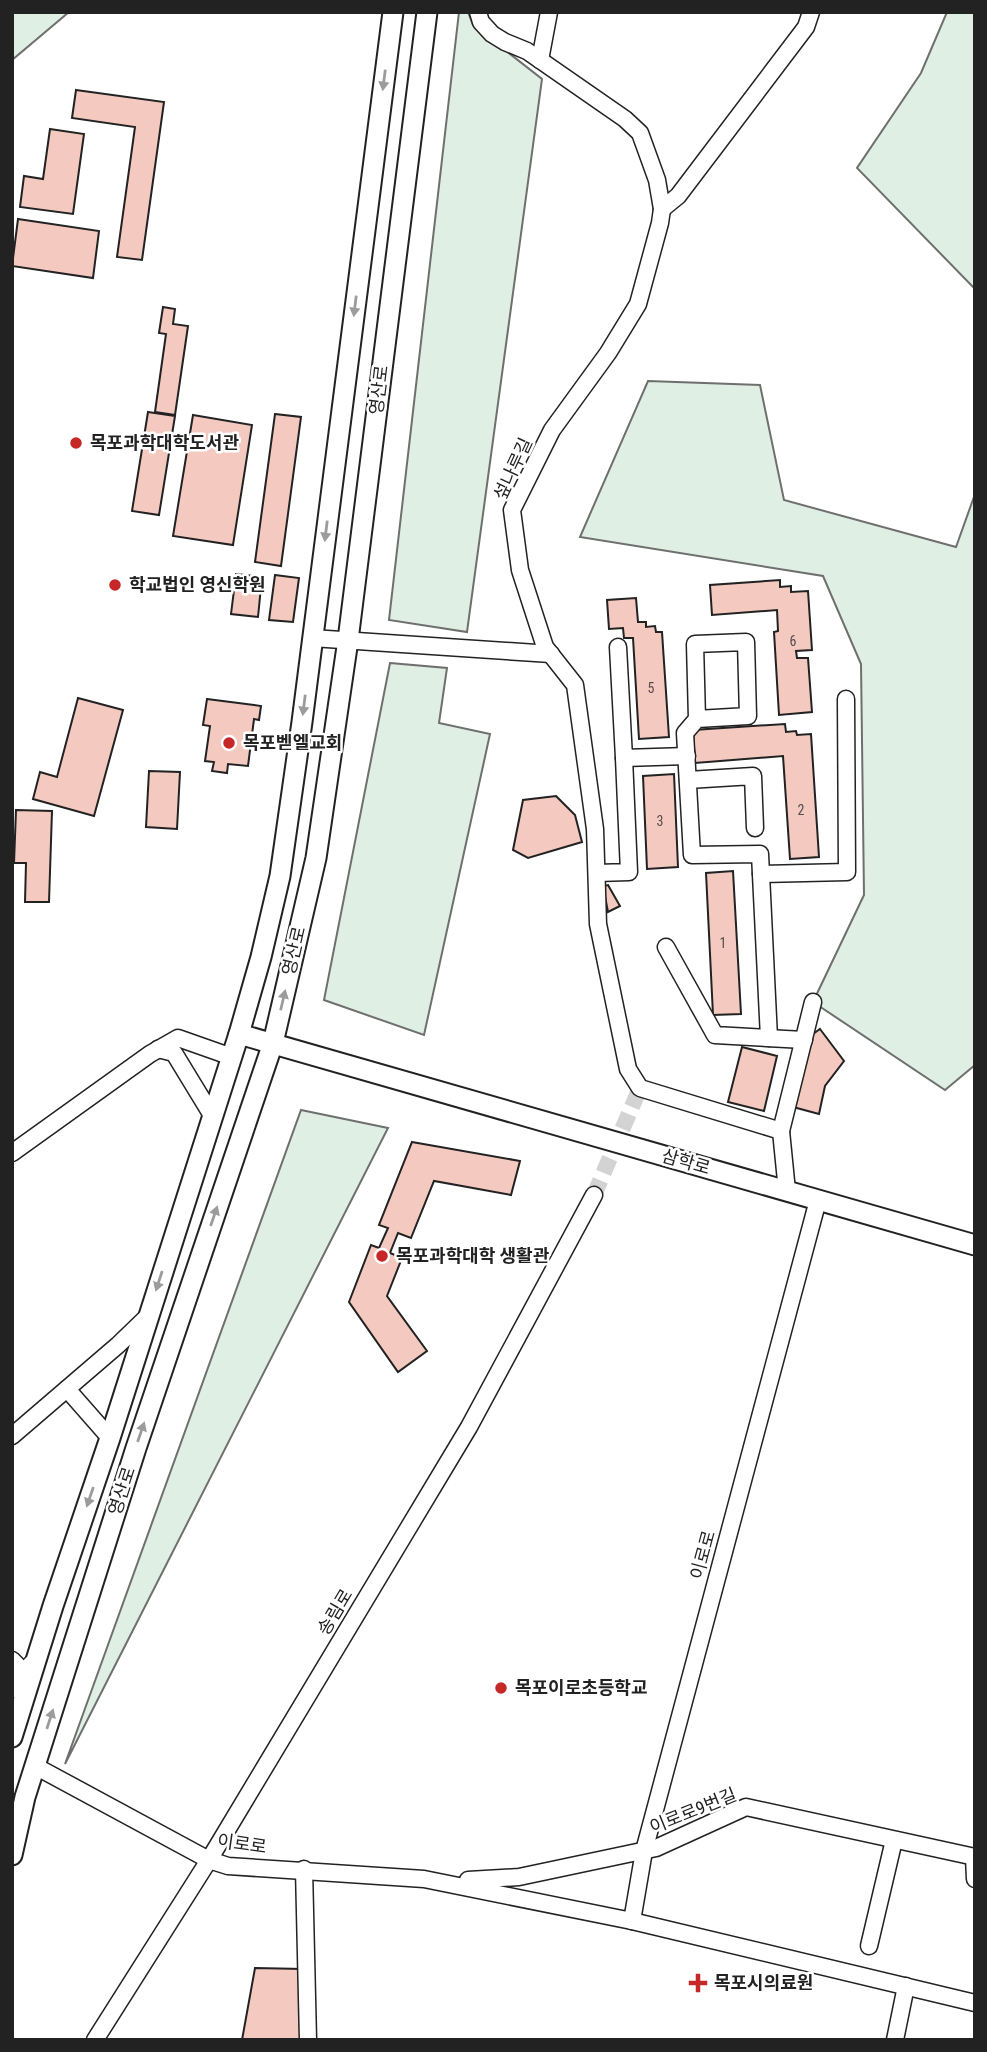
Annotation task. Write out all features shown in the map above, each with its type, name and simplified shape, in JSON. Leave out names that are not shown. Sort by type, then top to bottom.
[{"type":"street","name":"영산로","points":[[12,1737],[232,1057],[261,957],[280,876],[393,12]]},
{"type":"street","name":"영산로","points":[[12,1855],[25,1797],[136,1448],[273,1043],[316,858],[348,640],[427,12]]},
{"type":"street","name":"섶나루길","points":[[478,12],[481,22],[492,34],[540,60],[625,119],[640,133],[657,180],[662,209],[638,304],[608,353],[552,430],[512,510],[520,570],[545,647],[575,685],[595,829],[598,924],[628,1069],[640,1088],[781,1131]]},
{"type":"street","points":[[540,60],[549,12]]},
{"type":"street","points":[[662,209],[678,196],[806,27],[811,12]]},
{"type":"street","points":[[313,638],[551,654]]},
{"type":"street","points":[[697,719],[748,716],[746,642],[695,644],[697,719],[685,733],[692,855],[760,853],[769,1038]]},
{"type":"street","points":[[597,873],[629,872],[618,647]]},
{"type":"street","points":[[761,874],[847,872],[846,699]]},
{"type":"street","points":[[624,758],[687,756]]},
{"type":"street","points":[[688,780],[753,776],[755,828]]},
{"type":"street","points":[[666,947],[715,1035],[804,1040]]},
{"type":"street","points":[[787,1191],[781,1131],[813,1002]]},
{"type":"street","points":[[239,1034],[273,1043]]},
{"type":"street","points":[[12,1153],[158,1049],[178,1038],[232,1057]]},
{"type":"street","name":"삼학로","points":[[273,1043],[975,1245]]},
{"type":"street","points":[[158,1049],[174,1053],[213,1117]]},
{"type":"street","name":"송림로","points":[[95,2040],[209,1860],[469,1427],[594,1195]]},
{"type":"street","name":"이로로","points":[[632,1921],[644,1851],[818,1200]]},
{"type":"street","points":[[12,1436],[148,1316]]},
{"type":"street","points":[[67,1389],[110,1438]]},
{"type":"street","points":[[12,1690],[31,1664],[53,1606]]},
{"type":"street","points":[[12,1660],[24,1673]]},
{"type":"street","name":"이로로","points":[[35,1766],[209,1860],[228,1866],[424,1879],[632,1921],[975,2003]]},
{"type":"street","name":"이로로9번길","points":[[424,1879],[487,1881],[519,1877],[644,1851],[746,1807],[974,1857]]},
{"type":"street","points":[[869,1946],[894,1839]]},
{"type":"street","points":[[974,1857],[975,1879]]},
{"type":"street","points":[[304,1869],[308,2040]]},
{"type":"street","points":[[895,2040],[906,1986]]},
{"type":"green space","points":[[12,12],[69,12],[12,60]]},
{"type":"green space","points":[[459,12],[468,12],[473,25],[542,79],[467,632],[389,620]]},
{"type":"green space","points":[[947,12],[975,12],[975,289],[857,168],[921,73]]},
{"type":"green space","points":[[648,381],[760,385],[784,500],[956,547],[975,494],[975,1065],[945,1090],[813,1002],[864,895],[861,664],[823,576],[580,537]]},
{"type":"green space","points":[[390,663],[447,668],[439,723],[490,734],[424,1035],[324,1000]]},
{"type":"green space","points":[[301,1110],[388,1128],[65,1764]]},
{"type":"building","points":[[76,90],[164,102],[142,260],[117,257],[135,127],[72,118]]},
{"type":"building","points":[[50,129],[84,134],[73,214],[20,207],[24,176],[43,179]]},
{"type":"building","points":[[18,219],[99,231],[93,278],[12,266]]},
{"type":"building","points":[[163,307],[175,309],[173,324],[188,326],[175,415],[155,412],[166,334],[159,333]]},
{"type":"building","points":[[148,412],[175,416],[159,515],[132,511]]},
{"type":"building","points":[[275,414],[301,417],[281,566],[255,562]]},
{"type":"building","points":[[193,415],[252,425],[233,545],[173,536]]},
{"type":"building","points":[[236,574],[262,577],[258,617],[231,614]]},
{"type":"building","points":[[275,575],[299,578],[293,622],[269,620]]},
{"type":"building","points":[[780,580],[780,587],[791,586],[791,592],[808,591],[812,650],[796,651],[797,658],[808,658],[812,712],[779,715],[774,632],[778,631],[777,610],[712,615],[710,585]]},
{"type":"building","points":[[636,598],[638,622],[646,622],[646,627],[655,626],[656,632],[662,632],[669,737],[639,739],[633,638],[624,638],[623,628],[609,629],[607,600]]},
{"type":"building","points":[[78,698],[123,710],[94,816],[33,799],[40,772],[57,777]]},
{"type":"building","name":"목포벧엘교회","points":[[207,699],[261,706],[259,720],[254,719],[248,766],[228,764],[227,773],[212,771],[214,762],[205,761],[210,726],[203,725]]},
{"type":"building","points":[[785,724],[786,732],[796,731],[797,735],[811,734],[819,857],[790,859],[783,756],[695,763],[693,730]]},
{"type":"building","points":[[149,771],[180,772],[177,829],[146,827]]},
{"type":"building","points":[[674,774],[678,867],[647,869],[643,776]]},
{"type":"building","points":[[556,796],[575,815],[582,842],[528,858],[513,850],[523,800]]},
{"type":"building","points":[[16,810],[52,811],[49,902],[25,902],[26,863],[14,863]]},
{"type":"building","points":[[733,871],[741,1014],[713,1015],[706,873]]},
{"type":"building","points":[[608,885],[620,906],[608,912],[603,886]]},
{"type":"building","points":[[820,1029],[844,1061],[825,1086],[819,1114],[793,1107],[813,1034]]},
{"type":"building","points":[[742,1047],[777,1056],[764,1111],[728,1102]]},
{"type":"building","name":"목포과학대학 생활관","points":[[412,1142],[520,1161],[511,1195],[434,1181],[411,1238],[398,1233],[390,1253],[402,1258],[387,1296],[427,1351],[398,1372],[349,1302],[371,1245],[379,1248],[388,1228],[379,1225]]},
{"type":"building","points":[[255,1968],[303,1969],[301,2040],[242,2040]]},
{"type":"tunnel","points":[[594,1195],[640,1088]]},
{"type":"place","name":"목포과학대학도서관","points":[[76,443]]},
{"type":"place","name":"학교법인 영신학원","points":[[115,585]]},
{"type":"place","name":"목포벧엘교회","points":[[229,743]]},
{"type":"place","name":"목포과학대학 생활관","points":[[382,1256]]},
{"type":"place","name":"목포이로초등학교","points":[[501,1688]]},
{"type":"place","name":"목포시의료원","points":[[698,1983]]}]
